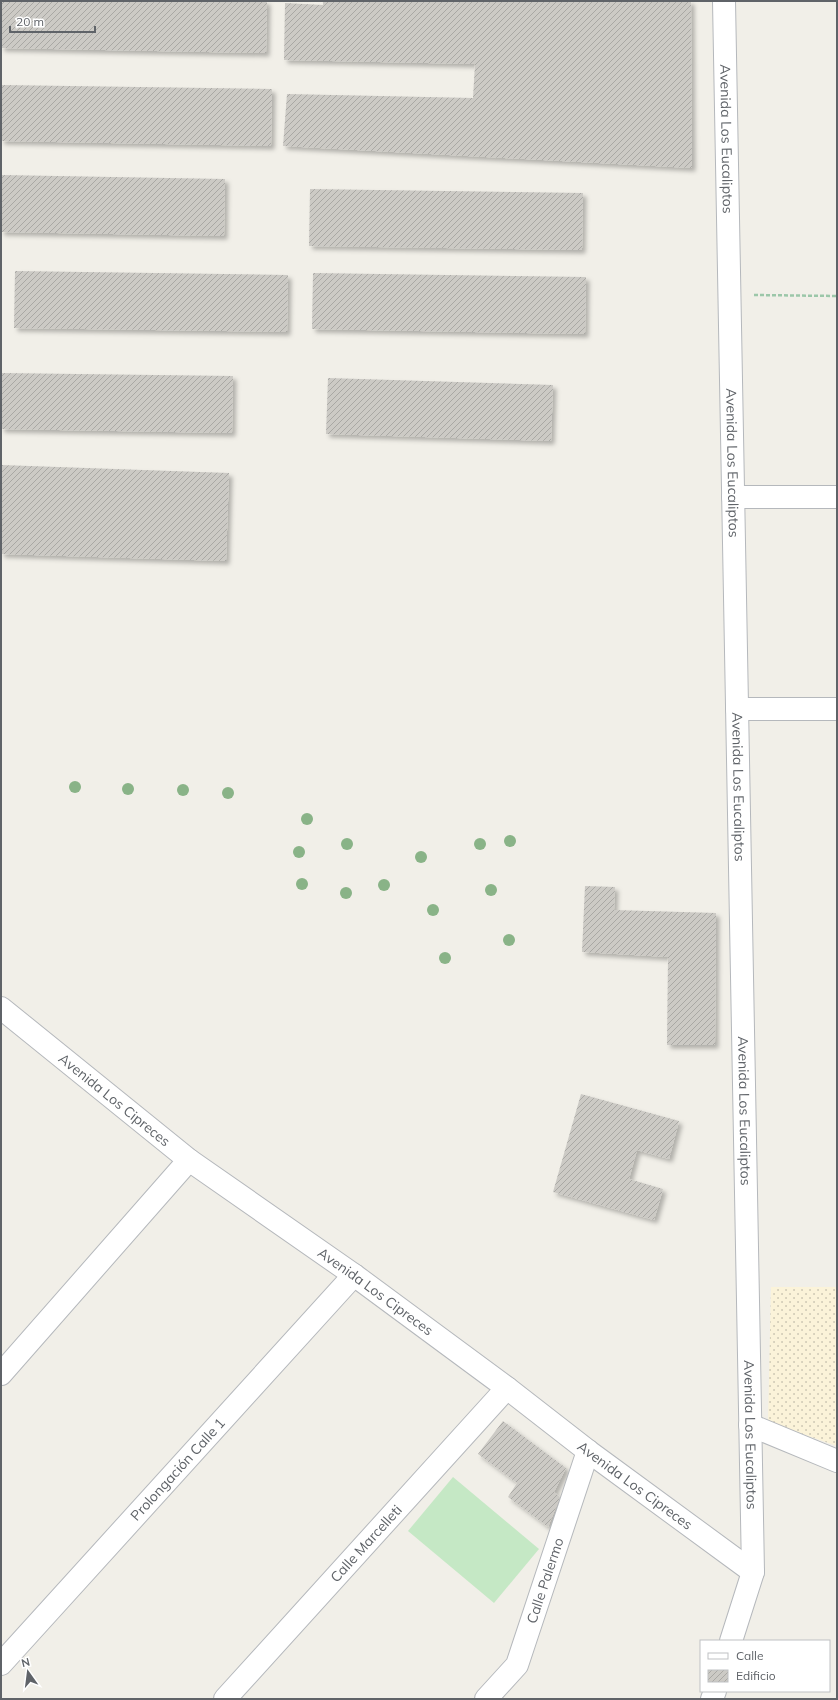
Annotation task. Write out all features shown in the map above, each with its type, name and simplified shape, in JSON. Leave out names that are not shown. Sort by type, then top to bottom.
[{"type":"street","name":"Avenida Los Eucaliptos","points":[[724,1],[753,1572],[731,1640]]},
{"type":"street","points":[[733,497],[837,496]]},
{"type":"street","points":[[737,709],[837,710]]},
{"type":"street","name":"Avenida Los Cipreces","points":[[1,1008],[189,1160],[354,1276],[507,1388],[588,1451],[753,1572]]},
{"type":"street","points":[[1,1374],[189,1160]]},
{"type":"street","name":"Prolongación Calle 1","points":[[1,1664],[354,1276]]},
{"type":"street","name":"Calle Marcelleti","points":[[225,1699],[507,1388]]},
{"type":"street","points":[[750,1425],[837,1461]]},
{"type":"street","name":"Calle Palermo","points":[[486,1699],[518,1665],[588,1451]]},
{"type":"street","points":[[506,1699],[518,1665]]},
{"type":"path","points":[[730,294],[837,296]]},
{"type":"green space","points":[[453,1477],[539,1549],[494,1603],[408,1531]]},
{"type":"sand","points":[[771,1287],[837,1287],[837,1446],[768,1422]]},
{"type":"building","points":[[1,1],[267,1],[266,53],[1,48]]},
{"type":"building","points":[[323,1],[691,1],[692,168],[283,146],[287,94],[473,98],[475,64],[284,60],[285,3],[323,5]]},
{"type":"building","points":[[1,85],[272,89],[271,146],[1,141]]},
{"type":"building","points":[[1,175],[225,179],[224,236],[1,232]]},
{"type":"building","points":[[310,189],[583,193],[582,250],[309,246]]},
{"type":"building","points":[[15,271],[288,275],[287,332],[14,328]]},
{"type":"building","points":[[313,273],[586,277],[585,334],[312,329]]},
{"type":"building","points":[[1,373],[233,376],[232,433],[1,429]]},
{"type":"building","points":[[328,378],[553,385],[551,441],[326,434]]},
{"type":"building","points":[[1,465],[229,473],[226,561],[1,554]]},
{"type":"building","points":[[585,886],[615,887],[614,910],[716,913],[715,1045],[667,1045],[668,957],[582,952]]},
{"type":"building","points":[[581,1094],[679,1121],[669,1159],[637,1150],[629,1179],[663,1189],[654,1220],[553,1192]]},
{"type":"building","points":[[503,1421],[566,1468],[554,1492],[560,1497],[548,1527],[508,1497],[517,1483],[478,1454]]}]
